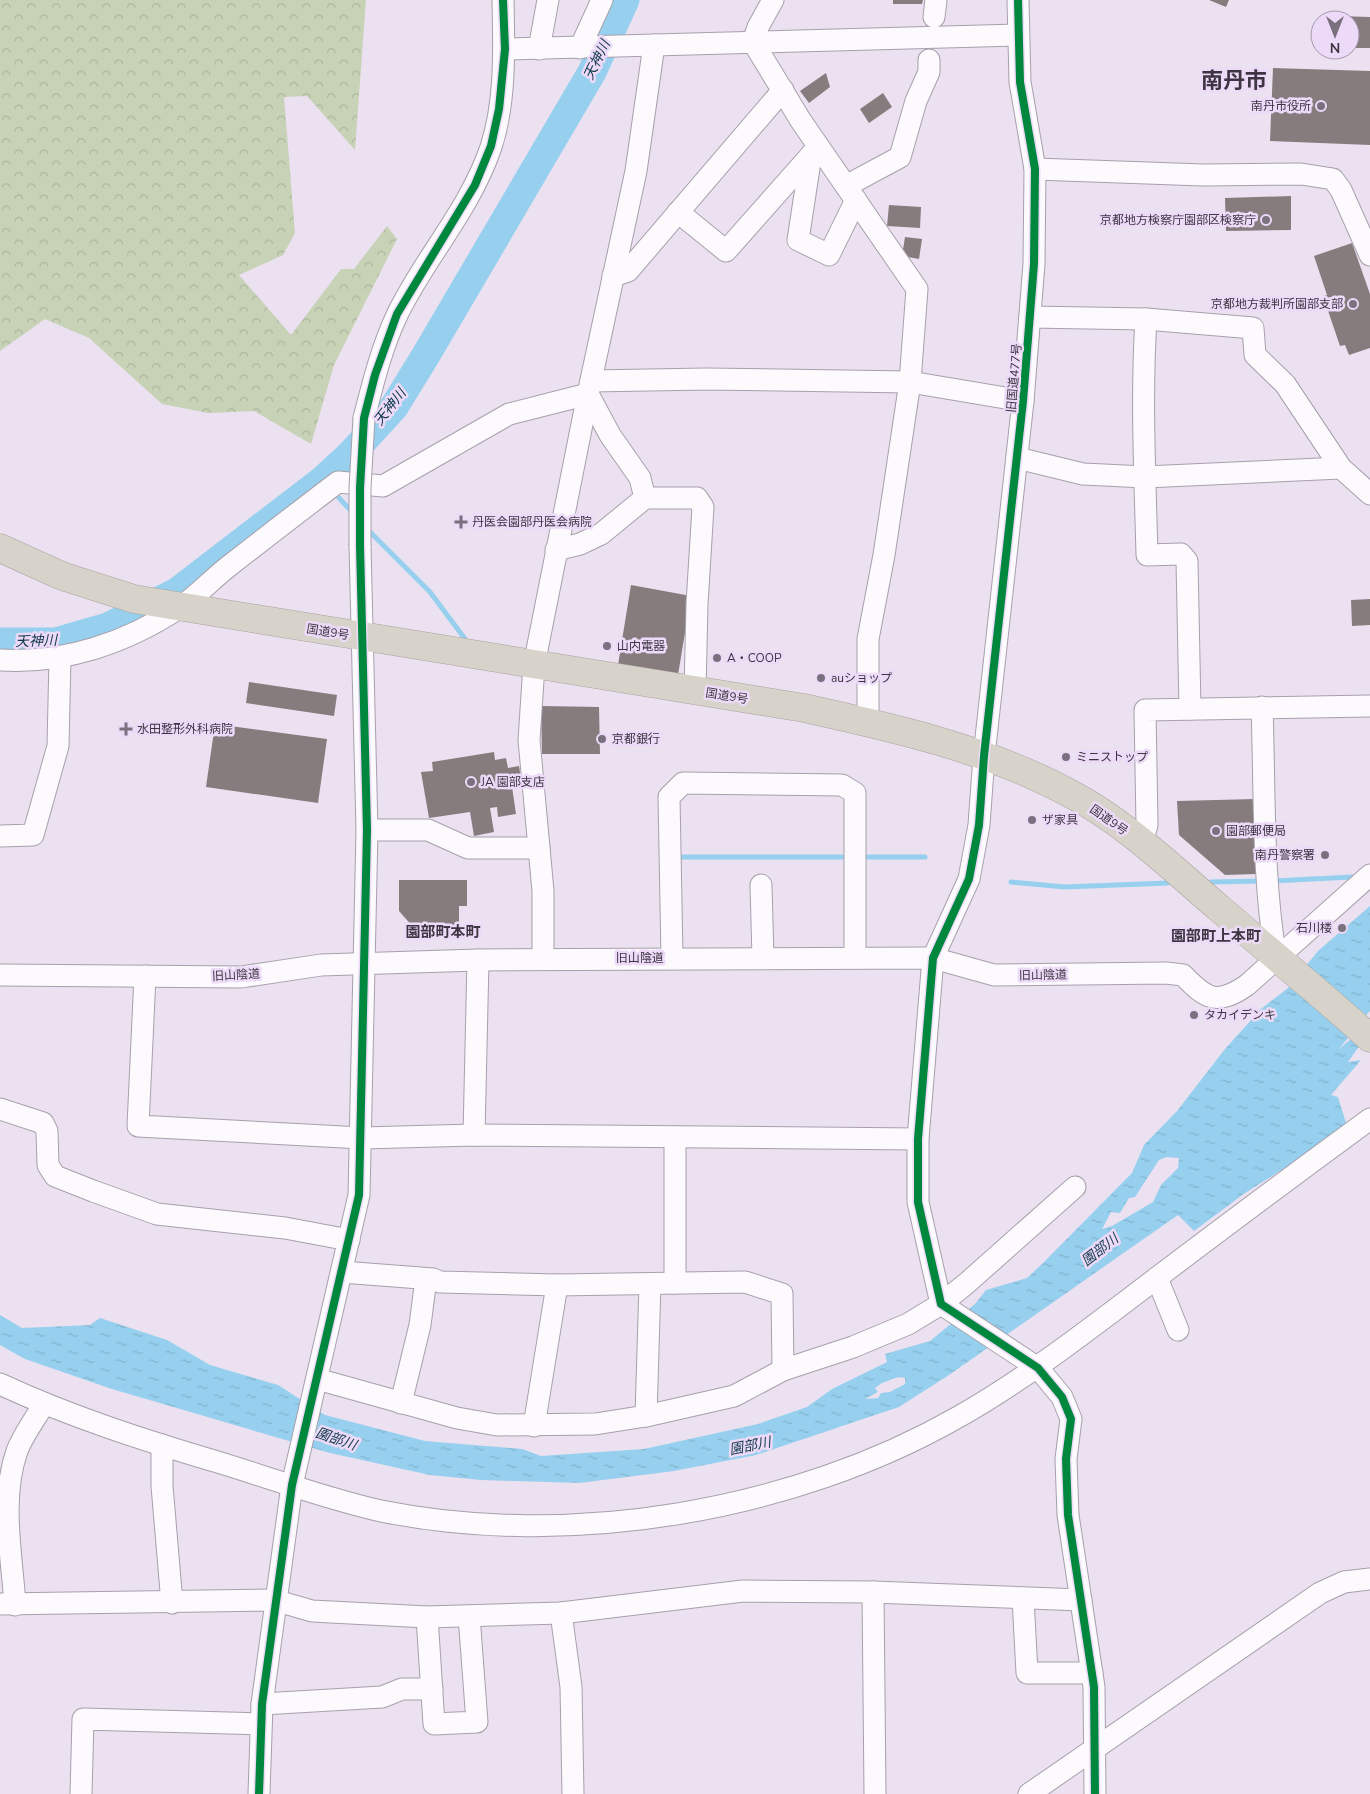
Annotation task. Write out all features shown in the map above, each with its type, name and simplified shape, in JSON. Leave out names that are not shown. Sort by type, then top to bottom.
[{"type":"highway","name":"国道9号","points":[[0,548],[24,561],[62,576],[134,599],[364,638],[804,708],[868,722],[984,756],[1052,784],[1073,795],[1142,843],[1278,967],[1370,1038]]},
{"type":"street","points":[[259,1794],[262,1714],[274,1600],[293,1481],[359,1195],[362,1138],[368,830],[360,546],[364,418],[375,375],[398,314],[476,185],[491,146],[499,109],[505,49],[503,0]]},
{"type":"street","points":[[539,49],[548,0]]},
{"type":"street","points":[[583,48],[602,0]]},
{"type":"street","points":[[753,42],[758,27],[772,0]]},
{"type":"street","name":"旧国道477号","points":[[946,1308],[918,1202],[918,1139],[933,958],[969,879],[979,825],[984,756],[1023,401],[1030,317],[1035,215],[1035,169],[1020,82],[1018,0]]},
{"type":"street","points":[[505,49],[1018,35]]},
{"type":"street","points":[[753,42],[783,90],[815,151],[851,193],[917,289],[910,382],[886,545],[868,639],[868,722]]},
{"type":"street","points":[[543,959],[543,891],[529,740],[534,665],[589,387],[636,171],[654,45]]},
{"type":"street","points":[[815,151],[798,240],[829,255],[851,193],[900,157],[916,101],[929,72],[930,60]]},
{"type":"street","points":[[613,276],[628,271],[783,90]]},
{"type":"street","points":[[678,212],[726,251],[815,151]]},
{"type":"street","points":[[1035,169],[1203,175],[1301,174],[1333,179],[1341,190],[1370,255]]},
{"type":"street","points":[[1030,317],[1146,319],[1253,328],[1255,355],[1285,384],[1341,468],[1370,494]]},
{"type":"street","points":[[1146,319],[1142,386],[1148,555],[1181,554],[1187,561],[1190,709]]},
{"type":"street","points":[[0,660],[29,662],[60,658],[108,645],[175,607],[338,482],[383,486],[509,414],[589,387],[706,379],[910,382],[1023,401]]},
{"type":"street","points":[[589,387],[610,435],[640,478],[645,498]]},
{"type":"street","points":[[1017,458],[1083,474],[1145,477],[1341,468]]},
{"type":"street","points":[[556,550],[580,544],[602,534],[645,498],[697,498],[703,507],[697,604],[695,691]]},
{"type":"street","points":[[0,836],[33,835],[58,746],[60,658]]},
{"type":"street","points":[[1142,843],[1148,825],[1145,710],[1370,706]]},
{"type":"street","points":[[1262,707],[1267,879],[1270,922],[1278,967]]},
{"type":"street","points":[[672,958],[669,797],[682,783],[842,785],[855,793],[854,958]]},
{"type":"street","points":[[368,830],[428,830],[468,848],[539,848]]},
{"type":"street","name":"旧山陰道","points":[[0,975],[241,977],[321,965],[366,962],[672,958],[933,958],[994,975],[1182,975],[1198,992],[1215,998],[1226,997],[1278,967],[1370,875]]},
{"type":"street","points":[[760,885],[763,958]]},
{"type":"street","points":[[474,1134],[478,960]]},
{"type":"street","points":[[145,976],[138,1126],[362,1138],[474,1134],[918,1139]]},
{"type":"street","points":[[0,1109],[43,1123],[47,1131],[48,1165],[55,1176],[93,1191],[157,1214],[285,1228],[349,1240]]},
{"type":"street","points":[[0,1384],[44,1404],[162,1446],[293,1481],[379,1510],[447,1521],[548,1526],[628,1522],[676,1516],[763,1496],[821,1478],[892,1450],[957,1418],[1157,1278],[1370,1119]]},
{"type":"street","points":[[675,1137],[675,1283]]},
{"type":"street","points":[[316,1383],[457,1418],[497,1425],[595,1424],[646,1416],[734,1396],[783,1370],[871,1339],[946,1308],[967,1283],[1075,1186]]},
{"type":"street","points":[[342,1272],[426,1278],[440,1282],[557,1286],[745,1282],[782,1294],[783,1370]]},
{"type":"street","points":[[401,1403],[420,1325],[426,1278]]},
{"type":"street","points":[[1157,1278],[1178,1330]]},
{"type":"street","points":[[646,1416],[650,1284]]},
{"type":"street","points":[[534,1426],[557,1286]]},
{"type":"street","points":[[946,1308],[1034,1364],[1062,1397],[1071,1419],[1066,1459],[1068,1515],[1092,1673],[1096,1750],[1095,1794]]},
{"type":"street","points":[[44,1404],[17,1451],[5,1480],[9,1519],[8,1604],[274,1600],[312,1611],[427,1617],[561,1613],[744,1591],[873,1592],[1081,1600]]},
{"type":"street","points":[[162,1446],[162,1486],[172,1603]]},
{"type":"street","points":[[1029,1794],[1096,1750],[1320,1593],[1344,1582],[1370,1579]]},
{"type":"street","points":[[873,1592],[875,1794]]},
{"type":"street","points":[[1023,1598],[1027,1673],[1092,1673]]},
{"type":"street","points":[[561,1613],[571,1687],[573,1794]]},
{"type":"street","points":[[427,1617],[434,1724],[477,1722],[469,1616]]},
{"type":"street","points":[[81,1794],[83,1719],[262,1714],[382,1697],[402,1689],[432,1689]]},
{"type":"green space","points":[[0,0],[366,0],[355,150],[307,96],[284,97],[295,233],[283,255],[239,275],[291,335],[341,269],[354,269],[387,226],[397,239],[334,365],[311,444],[254,411],[208,413],[162,404],[89,338],[45,319],[0,351]]},
{"type":"water","name":"園部川","points":[[1370,906],[1370,1011],[1339,1049],[1370,1023],[1370,1031],[1348,1062],[1361,1060],[1331,1095],[1338,1097],[1346,1123],[1327,1141],[1245,1193],[1194,1231],[1178,1215],[949,1375],[899,1407],[756,1455],[674,1471],[579,1483],[481,1480],[430,1475],[330,1453],[112,1389],[25,1359],[0,1345],[0,1315],[22,1328],[90,1325],[100,1318],[167,1340],[210,1365],[278,1385],[325,1415],[425,1441],[522,1449],[541,1456],[644,1449],[758,1424],[807,1407],[832,1389],[887,1362],[885,1354],[930,1341],[975,1304],[986,1290],[1027,1278],[1132,1173],[1144,1145],[1177,1111],[1225,1049],[1261,1009],[1288,988],[1318,951]],"holes":[[[1166,1157],[1179,1158],[1178,1168],[1161,1185],[1153,1202],[1112,1226],[1102,1229],[1111,1212],[1120,1213],[1129,1198],[1135,1197],[1159,1160]],[[898,1377],[905,1378],[905,1384],[890,1392],[881,1393],[878,1398],[865,1399],[878,1392],[875,1388],[882,1383]]]},
{"type":"building","points":[[893,0],[923,0],[922,4],[893,4]]},
{"type":"building","points":[[1209,0],[1229,0],[1226,7]]},
{"type":"building","points":[[1360,17],[1370,17],[1370,48],[1360,48]]},
{"type":"building","name":"南丹市役所","points":[[1273,68],[1370,71],[1370,145],[1270,141]]},
{"type":"building","points":[[826,73],[830,87],[809,103],[800,91]]},
{"type":"building","points":[[883,93],[892,107],[869,123],[860,109]]},
{"type":"building","points":[[1291,196],[1291,230],[1226,231],[1225,198]]},
{"type":"building","points":[[889,205],[921,207],[920,228],[887,226]]},
{"type":"building","points":[[905,237],[922,239],[919,259],[902,256]]},
{"type":"building","points":[[1352,243],[1370,294],[1370,348],[1349,355],[1345,345],[1340,346],[1323,296],[1327,295],[1314,256]]},
{"type":"building","points":[[631,585],[691,596],[678,675],[618,665]]},
{"type":"building","points":[[1370,599],[1370,625],[1352,626],[1351,600]]},
{"type":"building","points":[[249,682],[337,695],[334,716],[246,703]]},
{"type":"building","points":[[541,706],[599,707],[600,754],[542,754]]},
{"type":"building","points":[[215,724],[327,739],[318,803],[206,787]]},
{"type":"building","points":[[494,752],[495,760],[506,758],[508,768],[519,766],[521,779],[511,780],[516,814],[498,817],[497,807],[490,808],[494,832],[474,836],[470,812],[429,818],[421,772],[433,771],[432,762]]},
{"type":"building","points":[[1255,799],[1256,874],[1225,875],[1179,835],[1177,801]]},
{"type":"building","points":[[399,880],[467,880],[467,906],[459,906],[459,936],[421,936],[399,911]]},
{"type":"waterway","name":"天神川","points":[[0,642],[56,642],[108,627],[177,592],[323,480],[349,456],[394,407],[426,355],[592,72],[625,0]]},
{"type":"waterway","points":[[339,498],[354,514]]},
{"type":"waterway","points":[[366,528],[430,592],[465,639]]},
{"type":"waterway","points":[[682,857],[850,857]]},
{"type":"waterway","points":[[861,857],[925,857]]},
{"type":"waterway","points":[[1273,881],[1352,877]]},
{"type":"waterway","points":[[1211,882],[1262,881]]},
{"type":"waterway","points":[[1011,882],[1065,887],[1168,883]]},
{"type":"cycle path","points":[[259,1794],[262,1704],[292,1485],[359,1195],[367,830],[360,546],[360,488],[364,418],[375,375],[397,314],[475,185],[491,146],[499,109],[505,49],[503,0]]},
{"type":"cycle path","points":[[1018,0],[1020,82],[1035,169],[1034,264],[1023,401],[984,756],[979,825],[969,879],[933,958],[918,1139],[918,1202],[941,1304],[1038,1368],[1062,1397],[1071,1419],[1066,1459],[1068,1515],[1094,1687],[1095,1794]]},
{"type":"place","name":"南丹市役所","points":[[1321,106]]},
{"type":"place","name":"京都地方検察庁園部区検察庁","points":[[1266,220]]},
{"type":"place","name":"京都地方裁判所園部支部","points":[[1353,304]]},
{"type":"place","name":"丹医会園部丹医会病院","points":[[461,522]]},
{"type":"place","name":"山内電器","points":[[607,646]]},
{"type":"place","name":"A・COOP","points":[[717,658]]},
{"type":"place","name":"auショップ","points":[[821,678]]},
{"type":"place","name":"水田整形外科病院","points":[[126,729]]},
{"type":"place","name":"京都銀行","points":[[602,739]]},
{"type":"place","name":"ミニストップ","points":[[1066,757]]},
{"type":"place","name":"JA 園部支店","points":[[471,782]]},
{"type":"place","name":"ザ家具","points":[[1032,820]]},
{"type":"place","name":"園部郵便局","points":[[1216,831]]},
{"type":"place","name":"南丹警察署","points":[[1325,855]]},
{"type":"place","name":"石川楼","points":[[1342,928]]},
{"type":"place","name":"タカイデンキ","points":[[1194,1015]]},
{"type":"district","name":"南丹市","points":[[1234,81]]},
{"type":"district","name":"園部町本町","points":[[443,932]]},
{"type":"district","name":"園部町上本町","points":[[1216,936]]}]
